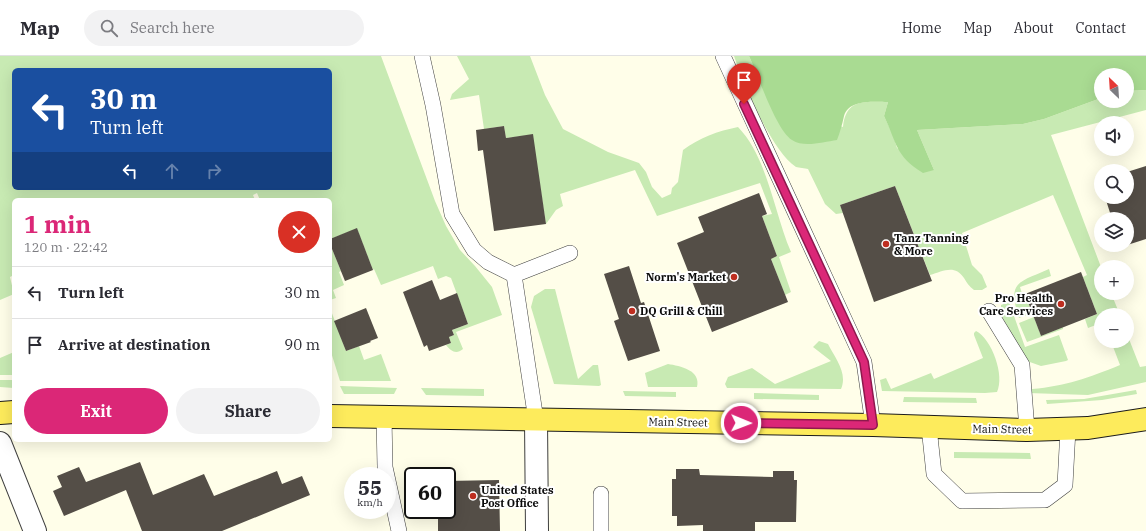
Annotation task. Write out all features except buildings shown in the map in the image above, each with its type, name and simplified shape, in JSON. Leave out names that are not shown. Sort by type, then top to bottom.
[{"type":"main road","points":[[0,412],[12,412]]},
{"type":"main road","name":"Main Street","points":[[332,416],[873,425],[1027,430],[1068,429],[1146,419]]},
{"type":"street","points":[[536,420],[537,531]]},
{"type":"street","points":[[0,443],[34,531]]},
{"type":"lane","points":[[422,56],[433,105],[452,214],[474,250],[488,262],[514,275],[570,253]]},
{"type":"lane","points":[[723,56],[864,362],[873,425]]},
{"type":"lane","points":[[514,275],[536,420]]},
{"type":"lane","points":[[989,311],[1022,365],[1027,430]]},
{"type":"lane","points":[[384,418],[385,467],[399,531]]},
{"type":"lane","points":[[929,427],[934,474],[962,501],[1045,500],[1065,485],[1068,429]]},
{"type":"lane","points":[[601,494],[601,531]]},
{"type":"green space","points":[[0,56],[381,56],[435,201],[446,226],[460,250],[492,287],[502,315],[456,332],[463,349],[458,352],[454,352],[446,345],[451,343],[449,337],[454,335],[452,330],[468,324],[451,278],[446,276],[438,279],[433,266],[381,285],[374,269],[373,270],[357,229],[332,238],[332,198],[259,198],[257,193],[253,195],[254,198],[12,198],[12,276],[10,277],[12,295],[0,300]]},
{"type":"green space","points":[[457,56],[530,56],[545,95],[563,129],[608,152],[639,163],[646,172],[652,187],[662,198],[671,194],[672,188],[678,182],[683,150],[709,136],[738,127],[757,154],[791,252],[779,257],[791,292],[785,295],[771,259],[777,256],[762,216],[772,214],[760,183],[657,216],[635,170],[560,194],[563,206],[556,210],[546,224],[532,135],[506,138],[504,126],[484,129],[479,95],[450,100],[452,94],[469,79]]},
{"type":"green space","points":[[734,56],[749,56],[770,103],[843,127],[848,111],[852,106],[864,102],[888,102],[884,116],[897,148],[934,170],[917,130],[1023,124],[1044,119],[1094,101],[1094,108],[1134,108],[1134,91],[1146,90],[1146,110],[1123,116],[1094,116],[1094,124],[1051,135],[1094,249],[1094,252],[1098,260],[1094,260],[1094,300],[1114,300],[1117,308],[1095,308],[1083,277],[1087,275],[1053,195],[962,233],[972,265],[982,275],[987,287],[982,290],[974,290],[957,271],[953,270],[944,270],[930,275],[895,186],[840,205],[843,213],[836,214],[825,204],[808,169],[796,167],[777,147],[759,116]]},
{"type":"green space","points":[[749,56],[1146,56],[1146,90],[1134,91],[1134,68],[1094,68],[1094,101],[1044,119],[1023,124],[917,130],[934,170],[923,173],[907,161],[898,148],[884,116],[888,102],[856,104],[847,111],[844,116],[837,140],[802,144],[792,140],[786,134],[768,101]]},
{"type":"green space","points":[[332,249],[341,271],[339,272],[344,285],[333,290],[336,298],[332,299]]},
{"type":"green space","points":[[1049,269],[1051,276],[1020,287],[1023,297],[1026,296],[1032,313],[1019,318],[1014,297],[1015,290],[1018,285],[1030,277]]},
{"type":"green space","points":[[545,289],[555,289],[578,379],[593,365],[598,365],[601,385],[554,384],[531,307],[534,296]]},
{"type":"green space","points":[[1009,302],[1025,347],[1059,335],[1068,360],[1041,366],[1027,361],[1001,315],[1001,305]]},
{"type":"green space","points":[[332,313],[346,351],[359,346],[364,360],[381,354],[391,381],[340,381],[332,355]]},
{"type":"green space","points":[[1094,315],[1094,326],[1088,328],[1085,319]]},
{"type":"green space","points":[[1034,317],[1041,336],[1063,327],[1063,329],[1027,342],[1019,323]]},
{"type":"green space","points":[[976,331],[982,335],[996,358],[999,377],[997,392],[882,391],[880,380],[886,378],[891,389],[931,373],[934,379],[983,358],[974,335]]},
{"type":"green space","points":[[819,341],[828,344],[840,366],[843,377],[841,389],[727,388],[725,384],[728,377],[752,368],[775,384],[831,361],[813,347]]},
{"type":"green space","points":[[1114,348],[1133,348],[1140,367],[1146,366],[1146,382],[1088,395],[1028,393],[1032,389],[1056,386],[1077,381],[1120,365]]},
{"type":"green space","points":[[12,353],[12,375],[0,375],[0,358]]},
{"type":"green space","points":[[668,364],[684,368],[693,373],[696,377],[697,387],[648,387],[645,373]]},
{"type":"green space","points":[[0,380],[12,380],[12,388],[0,387]]},
{"type":"green space","points":[[340,386],[397,388],[394,394],[344,394]]},
{"type":"green space","points":[[421,388],[484,389],[484,396],[426,395]]},
{"type":"green space","points":[[1136,390],[1137,394],[1102,400],[1047,404],[1046,400],[1084,399]]},
{"type":"green space","points":[[623,391],[676,392],[676,397],[625,396]]},
{"type":"green space","points":[[754,393],[819,395],[819,400],[754,399]]},
{"type":"green space","points":[[904,397],[976,398],[977,403],[903,402]]},
{"type":"green space","points":[[954,452],[1030,453],[1031,459],[954,458]]},
{"type":"place","name":"Tanz Tanning & More","points":[[886,244]]},
{"type":"place","name":"Norm's Market","points":[[734,277]]},
{"type":"place","name":"Pro Health Care Services","points":[[1061,304]]},
{"type":"place","name":"DQ Grill & Chill","points":[[632,311]]},
{"type":"place","name":"United States Post Office","points":[[473,496]]},
{"type":"route","points":[[741,423],[873,425],[864,362],[744,104]]}]
